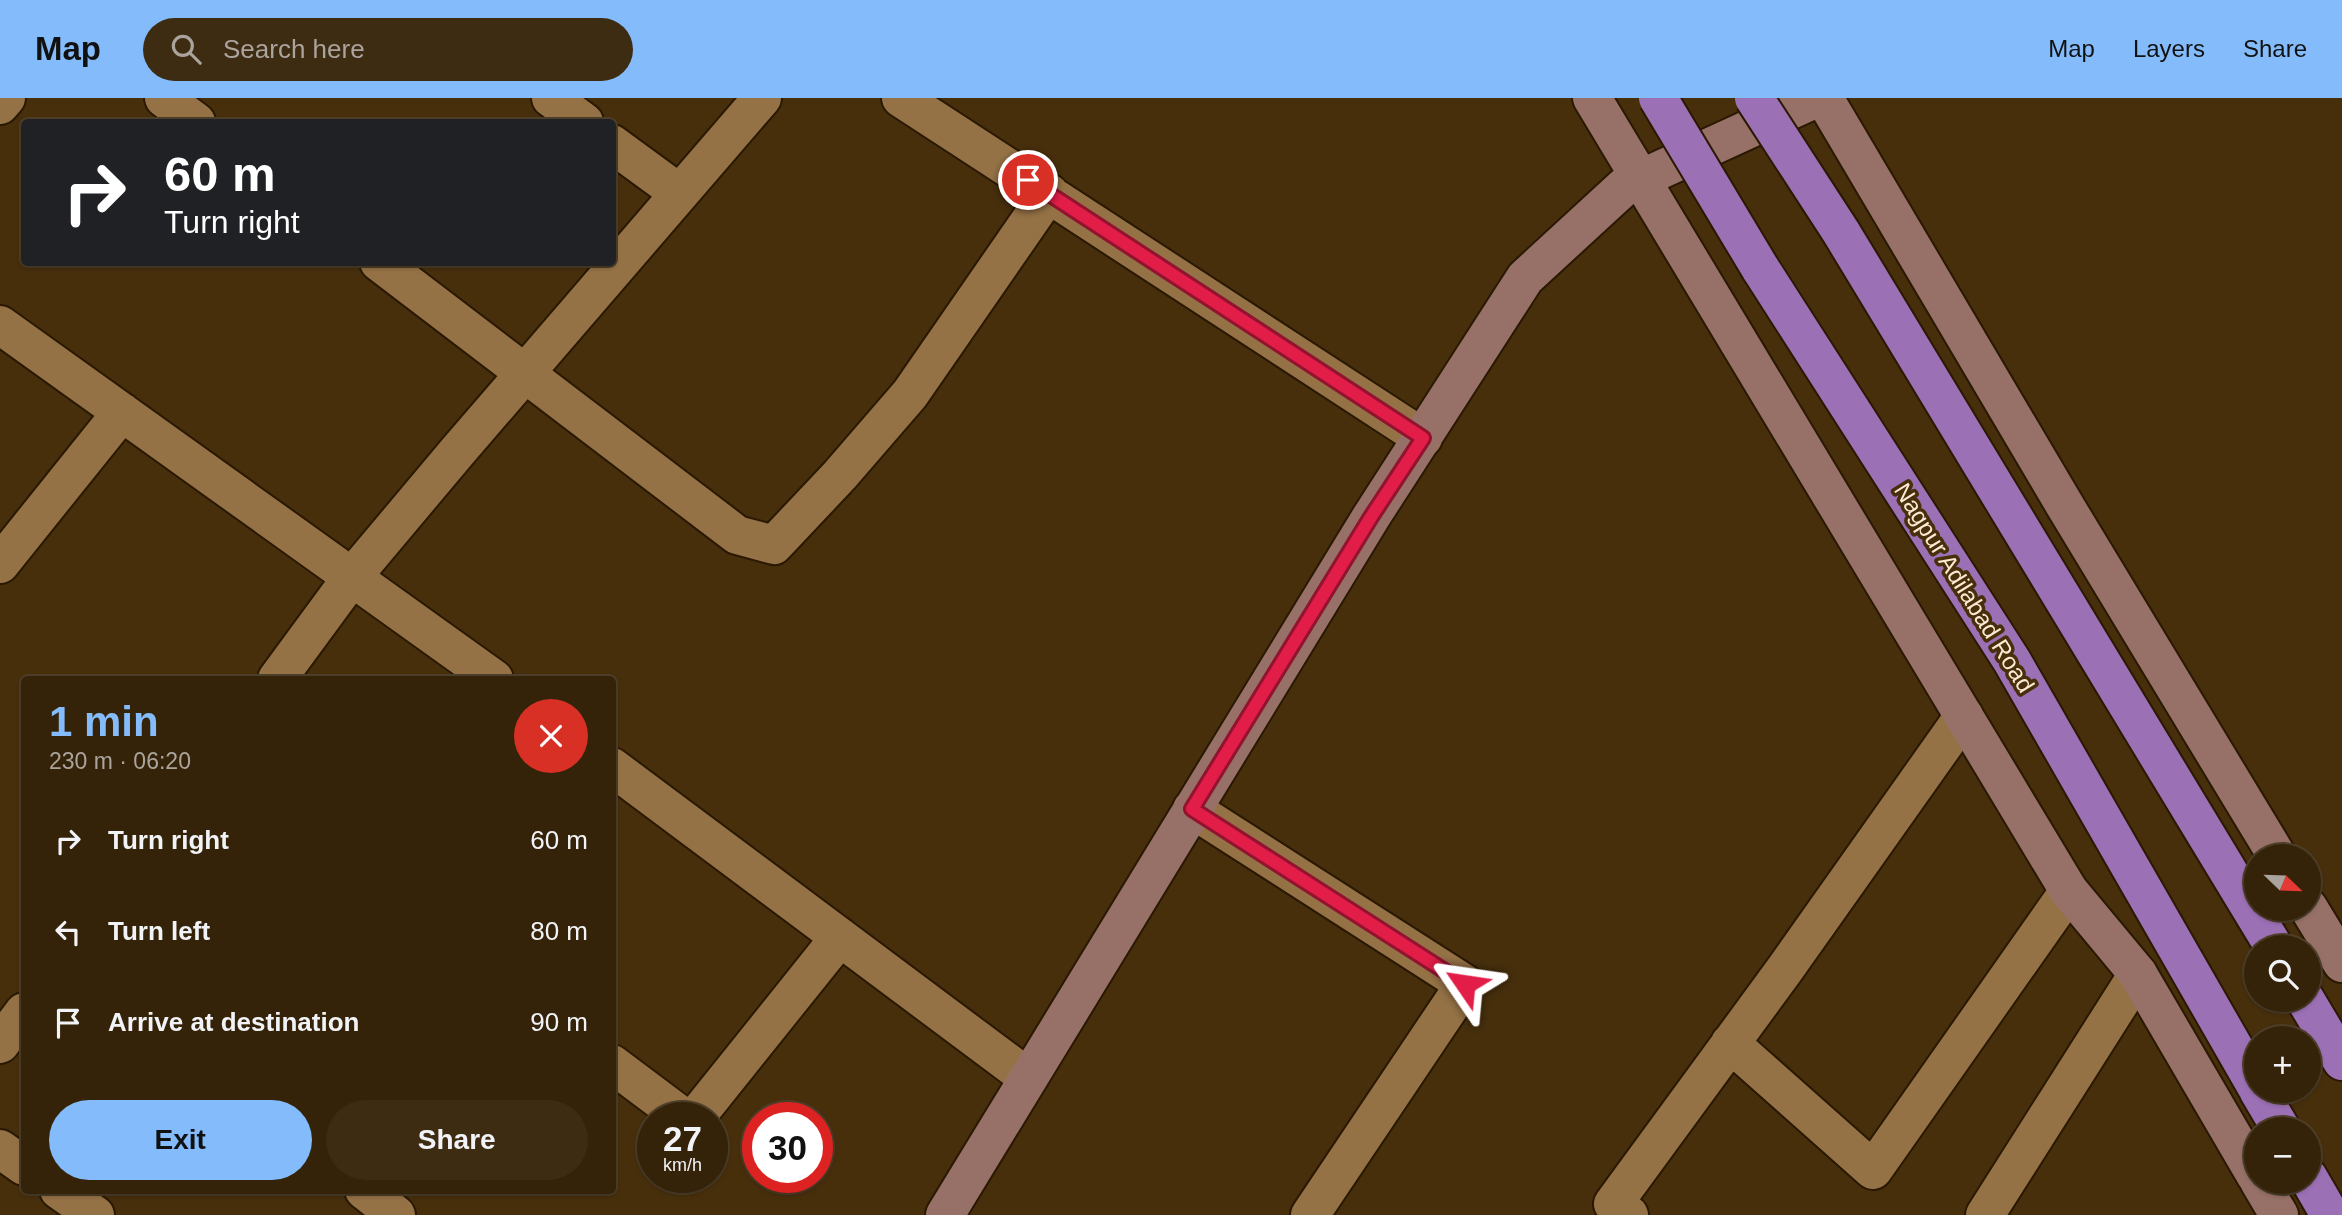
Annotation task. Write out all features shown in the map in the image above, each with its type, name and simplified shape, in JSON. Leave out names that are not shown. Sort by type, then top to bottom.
[{"type":"highway","name":"Nagpur Adilabad Road","points":[[1658,98],[1760,268],[2012,661],[2244,1065]]},
{"type":"highway","points":[[1754,98],[1841,232],[2267,935]]},
{"type":"highway","points":[[2313,1012],[2342,1061]]},
{"type":"highway","points":[[2318,1194],[2330,1215]]},
{"type":"street","points":[[0,105],[6,98]]},
{"type":"street","points":[[164,98],[192,119]]},
{"type":"street","points":[[551,98],[580,119]]},
{"type":"street","points":[[278,676],[352,577],[762,98]]},
{"type":"street","points":[[901,98],[1423,438]]},
{"type":"street","points":[[1592,98],[2068,891],[2138,974],[2244,1155]]},
{"type":"street","points":[[945,1215],[1371,517],[1525,278],[1625,186],[1817,98]]},
{"type":"street","points":[[1824,98],[2270,844]]},
{"type":"street","points":[[616,147],[679,193]]},
{"type":"street","points":[[384,266],[737,535],[774,545],[840,475],[909,394],[1049,193]]},
{"type":"street","points":[[0,325],[490,676]]},
{"type":"street","points":[[0,564],[122,412]]},
{"type":"street","points":[[1616,1211],[1730,1043],[1923,777],[1964,716]]},
{"type":"street","points":[[616,771],[1027,1077]]},
{"type":"street","points":[[1192,809],[1465,984],[1310,1215]]},
{"type":"street","points":[[1730,1043],[1873,1170],[2068,891]]},
{"type":"street","points":[[2316,921],[2342,963]]},
{"type":"street","points":[[708,1102],[840,937]]},
{"type":"street","points":[[1985,1215],[2138,974]]},
{"type":"street","points":[[0,1044],[21,1016]]},
{"type":"street","points":[[616,1067],[663,1102]]},
{"type":"street","points":[[0,1149],[21,1164]]},
{"type":"street","points":[[65,1194],[95,1215]]},
{"type":"street","points":[[369,1194],[396,1215]]},
{"type":"street","points":[[2267,1194],[2279,1215]]},
{"type":"route","points":[[1028,180],[1423,438],[1371,517],[1192,809],[1465,984]]}]
